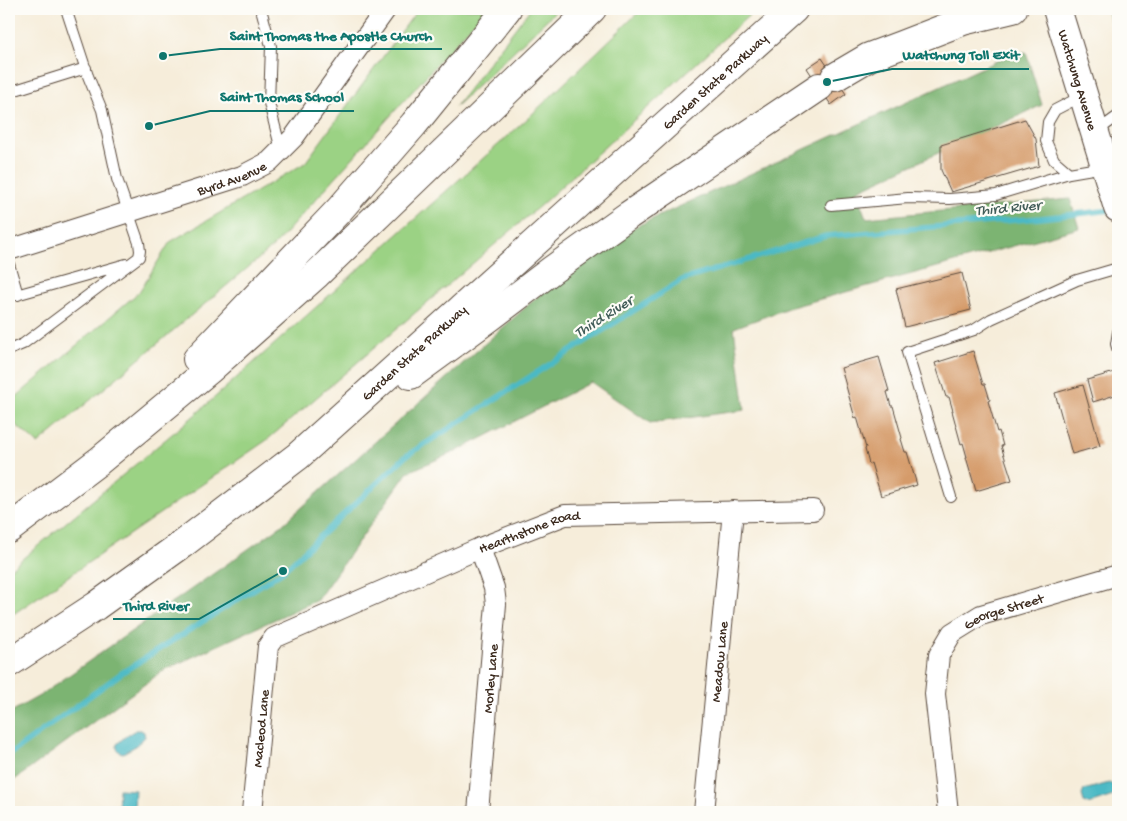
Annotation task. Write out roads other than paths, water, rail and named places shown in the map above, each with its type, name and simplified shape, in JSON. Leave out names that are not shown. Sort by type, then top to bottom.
[{"type":"main road","points":[[99,462],[340,209],[414,124],[507,9]]},
{"type":"main road","points":[[9,529],[99,462],[209,370],[317,274],[592,9]]},
{"type":"main road","name":"Garden State Parkway","points":[[9,663],[96,606],[181,545],[298,456],[794,9]]},
{"type":"main road","points":[[298,456],[613,226],[827,82],[869,57],[901,44],[963,21],[1013,9]]},
{"type":"main road","name":"Watchung Avenue","points":[[1058,9],[1112,188]]},
{"type":"street","name":"Byrd Avenue","points":[[9,250],[242,176],[269,162],[294,137],[386,9]]},
{"type":"street","name":"Hearthstone Road","points":[[268,646],[274,638],[480,548],[565,515],[813,510]]},
{"type":"street","name":"Meadow Lane","points":[[704,812],[733,511]]},
{"type":"street","name":"Morley Lane","points":[[478,812],[496,604],[494,588],[480,548]]},
{"type":"street","name":"George Street","points":[[948,812],[935,694],[939,654],[952,633],[981,615],[1118,575]]},
{"type":"street","name":"Macleod Lane","points":[[252,812],[268,646]]},
{"type":"lane","points":[[9,350],[23,344],[139,257],[139,243],[116,179],[102,110],[66,9]]},
{"type":"lane","points":[[260,9],[271,46],[269,103],[281,150]]},
{"type":"lane","points":[[9,92],[86,68]]},
{"type":"lane","points":[[1083,95],[1055,110],[1048,122],[1046,141],[1054,160],[1069,173],[1112,188]]},
{"type":"lane","points":[[1095,133],[1118,116]]},
{"type":"lane","points":[[830,205],[908,198],[950,199],[996,195],[1069,173]]},
{"type":"lane","points":[[9,264],[13,296],[133,261]]},
{"type":"lane","points":[[951,497],[907,352],[974,330],[991,319],[1077,280],[1118,268]]},
{"type":"lane","points":[[1118,332],[1116,344],[1118,351]]},
{"type":"water","points":[[136,730],[144,732],[145,737],[134,747],[123,753],[119,751],[117,744]]},
{"type":"water","points":[[1109,783],[1113,785],[1115,793],[1113,796],[1089,804],[1084,802],[1082,795],[1084,790]]},
{"type":"water","points":[[119,789],[135,790],[134,812],[118,812]]},
{"type":"waterway","name":"Third River","points":[[9,755],[123,672],[283,571],[406,456],[682,280],[826,236],[1041,218],[1111,210]]},
{"type":"place","name":"Saint Thomas the Apostle Church","points":[[163,56]]},
{"type":"place","name":"Watchung Toll Exit","points":[[827,82]]},
{"type":"place","name":"Saint Thomas School","points":[[149,126]]},
{"type":"place","name":"Third River","points":[[283,571]]}]
